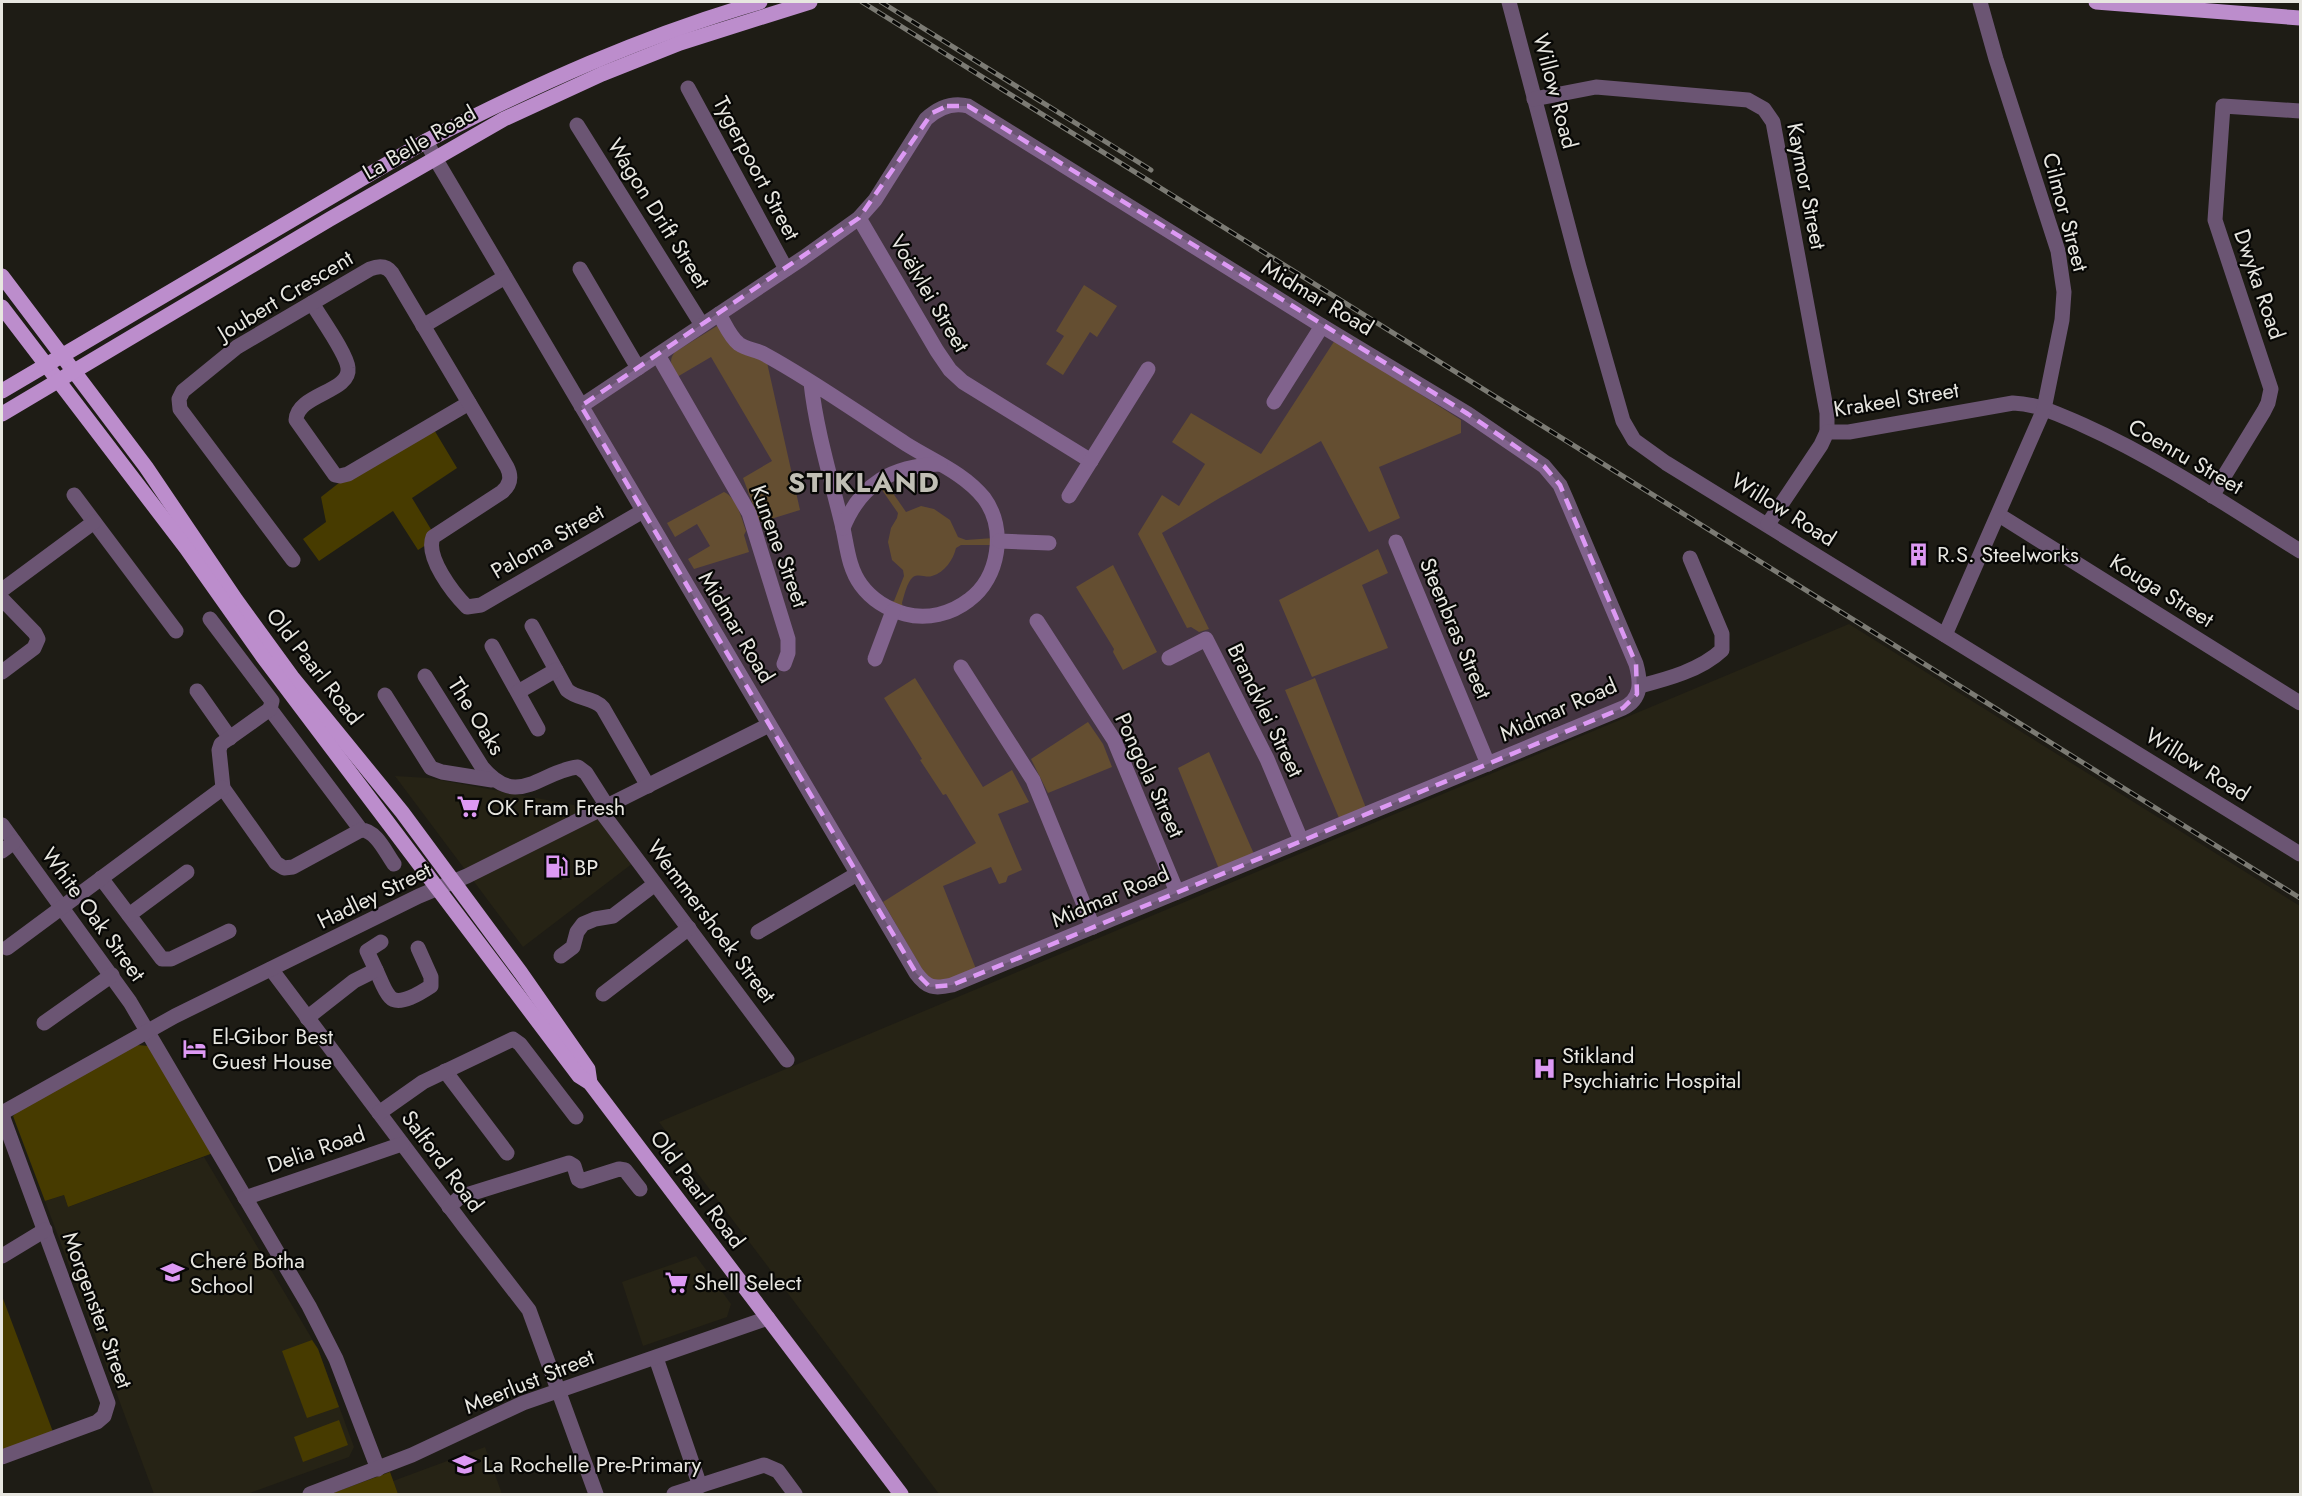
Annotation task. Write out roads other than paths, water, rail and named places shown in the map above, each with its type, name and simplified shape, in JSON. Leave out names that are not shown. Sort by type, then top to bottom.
[{"type":"main road","name":"La Belle Road","points":[[2,391],[426,141],[487,108],[575,68],[674,30],[760,2]]},
{"type":"main road","points":[[2096,2],[2301,18]]},
{"type":"main road","name":"La Belle Road","points":[[2,414],[504,119],[602,74],[660,51],[803,3]]},
{"type":"main road","points":[[426,141],[444,141],[483,122],[504,119]]},
{"type":"main road","points":[[354,184],[388,173],[418,156],[425,155],[435,158]]},
{"type":"main road","name":"Old Paarl Road","points":[[2,276],[146,467],[292,677],[402,812],[521,973],[588,1069],[590,1083]]},
{"type":"main road","name":"Old Paarl Road","points":[[2,307],[186,549],[263,657],[574,1070],[590,1083],[901,1494]]},
{"type":"street","name":"Willow Road","points":[[1509,2],[1620,410],[1629,431],[1641,447],[2301,854]]},
{"type":"street","name":"Cilmor Street","points":[[1945,635],[2044,409],[2062,320],[2062,270],[2053,235],[2004,85],[1980,2]]},
{"type":"street","name":"Kaymor Street","points":[[1534,99],[1596,87],[1748,100],[1769,114],[1773,122],[1827,413],[1827,432]]},
{"type":"street","name":"Tygerpoort Street","points":[[688,88],[786,269]]},
{"type":"street","name":"Midmar Road","points":[[426,141],[435,158],[505,277],[581,406],[643,511],[769,725],[857,874],[915,973],[924,984],[930,987],[952,985],[1628,705],[1635,699],[1640,686],[1631,653],[1567,501],[1553,476],[1544,466],[1468,414],[968,106],[947,106],[926,119],[875,200],[859,218],[581,406]]},
{"type":"street","name":"Dwyka Road","points":[[2212,496],[2264,411],[2271,389],[2215,220],[2223,106],[2301,111]]},
{"type":"street","name":"Wagon Drift Street","points":[[577,125],[702,325]]},
{"type":"street","name":"Voëlvlei Street","points":[[859,218],[937,351],[952,372],[963,382],[1091,461]]},
{"type":"street","name":"Joubert Crescent","points":[[293,560],[180,409],[179,399],[183,391],[237,347],[370,269],[383,267],[390,270],[510,475],[509,484],[502,492],[438,532],[430,543],[432,555],[456,596],[467,607],[473,607]]},
{"type":"street","points":[[580,269],[638,368]]},
{"type":"street","points":[[423,326],[505,277]]},
{"type":"street","points":[[312,303],[346,360],[348,373],[344,380],[302,406],[296,414],[296,420],[335,475],[348,474],[469,403]]},
{"type":"street","points":[[719,314],[738,343],[762,352],[811,382],[909,446],[962,476],[986,500],[994,518],[999,542],[991,572],[986,582],[970,600],[956,609],[938,615],[915,617],[892,611],[874,600],[860,583],[849,562],[816,416],[811,382]]},
{"type":"street","points":[[1274,402],[1322,326]]},
{"type":"street","name":"Kunene Street","points":[[658,355],[749,513],[788,639],[787,657],[784,664]]},
{"type":"street","points":[[1069,496],[1148,369]]},
{"type":"street","name":"Krakeel Street","points":[[1768,524],[1821,445],[1827,432],[1849,432],[2013,403],[2044,409]]},
{"type":"street","name":"Coenru Street","points":[[2044,409],[2125,444],[2301,551]]},
{"type":"street","points":[[843,528],[850,511],[873,485],[903,468],[940,464]]},
{"type":"street","points":[[74,495],[176,631]]},
{"type":"street","name":"Paloma Street","points":[[473,607],[485,603],[643,511]]},
{"type":"street","name":"Kouga Street","points":[[1999,515],[2301,703]]},
{"type":"street","points":[[2,590],[93,522]]},
{"type":"street","points":[[999,542],[1048,543]]},
{"type":"street","name":"Steenbras Street","points":[[1396,542],[1488,764]]},
{"type":"street","points":[[1640,686],[1672,677],[1710,660],[1722,650],[1722,634],[1690,558]]},
{"type":"street","points":[[2,599],[38,639],[34,648],[2,672]]},
{"type":"street","points":[[875,659],[892,611]]},
{"type":"street","points":[[210,619],[272,701],[270,709],[221,744],[219,748],[223,788],[276,863],[284,868],[293,867],[362,830]]},
{"type":"street","name":"Pongola Street","points":[[1037,621],[1114,740],[1177,892]]},
{"type":"street","points":[[532,627],[571,694],[600,704],[648,786]]},
{"type":"street","name":"Brandvlei Street","points":[[1169,658],[1206,639],[1267,759],[1301,840]]},
{"type":"street","points":[[492,646],[538,729]]},
{"type":"street","points":[[961,667],[1033,780],[1093,927]]},
{"type":"street","points":[[518,692],[556,670]]},
{"type":"street","name":"The Oaks","points":[[425,676],[492,780]]},
{"type":"street","points":[[197,691],[230,738]]},
{"type":"street","name":"The Oaks","points":[[386,695],[431,768],[514,786],[526,786],[578,767],[586,773],[603,808]]},
{"type":"street","points":[[270,709],[362,830],[372,834],[394,864]]},
{"type":"street","name":"Hadley Street","points":[[2,1114],[148,1031],[769,725]]},
{"type":"street","points":[[7,948],[223,788]]},
{"type":"street","name":"Wemmershoek Street","points":[[603,808],[656,884],[787,1060]]},
{"type":"street","name":"White Oak Street","points":[[2,825],[8,846],[62,907],[112,975],[148,1031],[332,1348],[378,1469]]},
{"type":"street","points":[[129,915],[187,872]]},
{"type":"street","points":[[758,932],[857,874]]},
{"type":"street","points":[[101,878],[160,957],[171,958],[229,931]]},
{"type":"street","points":[[561,956],[573,947],[577,932],[583,924],[613,916],[656,884]]},
{"type":"street","points":[[603,994],[689,928]]},
{"type":"street","points":[[381,942],[367,951],[388,995],[395,1001],[401,1001],[431,986],[432,979],[418,948]]},
{"type":"street","name":"Salford Road","points":[[271,969],[529,1310],[596,1494]]},
{"type":"street","points":[[307,1018],[356,979],[376,970]]},
{"type":"street","points":[[44,1023],[112,975]]},
{"type":"street","points":[[380,1113],[420,1083],[508,1040],[515,1040],[576,1117]]},
{"type":"street","points":[[445,1071],[507,1153]]},
{"type":"street","name":"Morgenster Street","points":[[2,1114],[108,1399],[108,1408],[97,1422],[2,1457]]},
{"type":"street","name":"Delia Road","points":[[245,1198],[402,1144]]},
{"type":"street","points":[[449,1207],[460,1197],[567,1163],[574,1166],[578,1179],[582,1181],[623,1169],[640,1189]]},
{"type":"street","points":[[2,1256],[45,1230]]},
{"type":"street","name":"Meerlust Street","points":[[310,1494],[426,1449],[494,1415],[559,1390],[768,1318]]},
{"type":"street","points":[[656,1358],[700,1486]]},
{"type":"street","points":[[674,1494],[752,1468],[766,1466],[778,1472],[795,1494]]},
{"type":"railway","points":[[862,2],[2300,898]]},
{"type":"railway","points":[[881,2],[1151,170]]},
{"type":"place","name":"R.S. Steelworks","points":[[1919,554]]},
{"type":"place","name":"OK Fram Fresh","points":[[469,807]]},
{"type":"place","name":"BP","points":[[556,867]]},
{"type":"place","name":"El-Gibor Best Guest House","points":[[194,1049]]},
{"type":"place","name":"Stikland Psychiatric Hospital","points":[[1544,1068]]},
{"type":"place","name":"Cheré Botha School","points":[[172,1273]]},
{"type":"place","name":"Shell Select","points":[[676,1282]]},
{"type":"place","name":"La Rochelle Pre-Primary","points":[[465,1464]]},
{"type":"district","name":"STIKLAND","points":[[864,482]]}]
